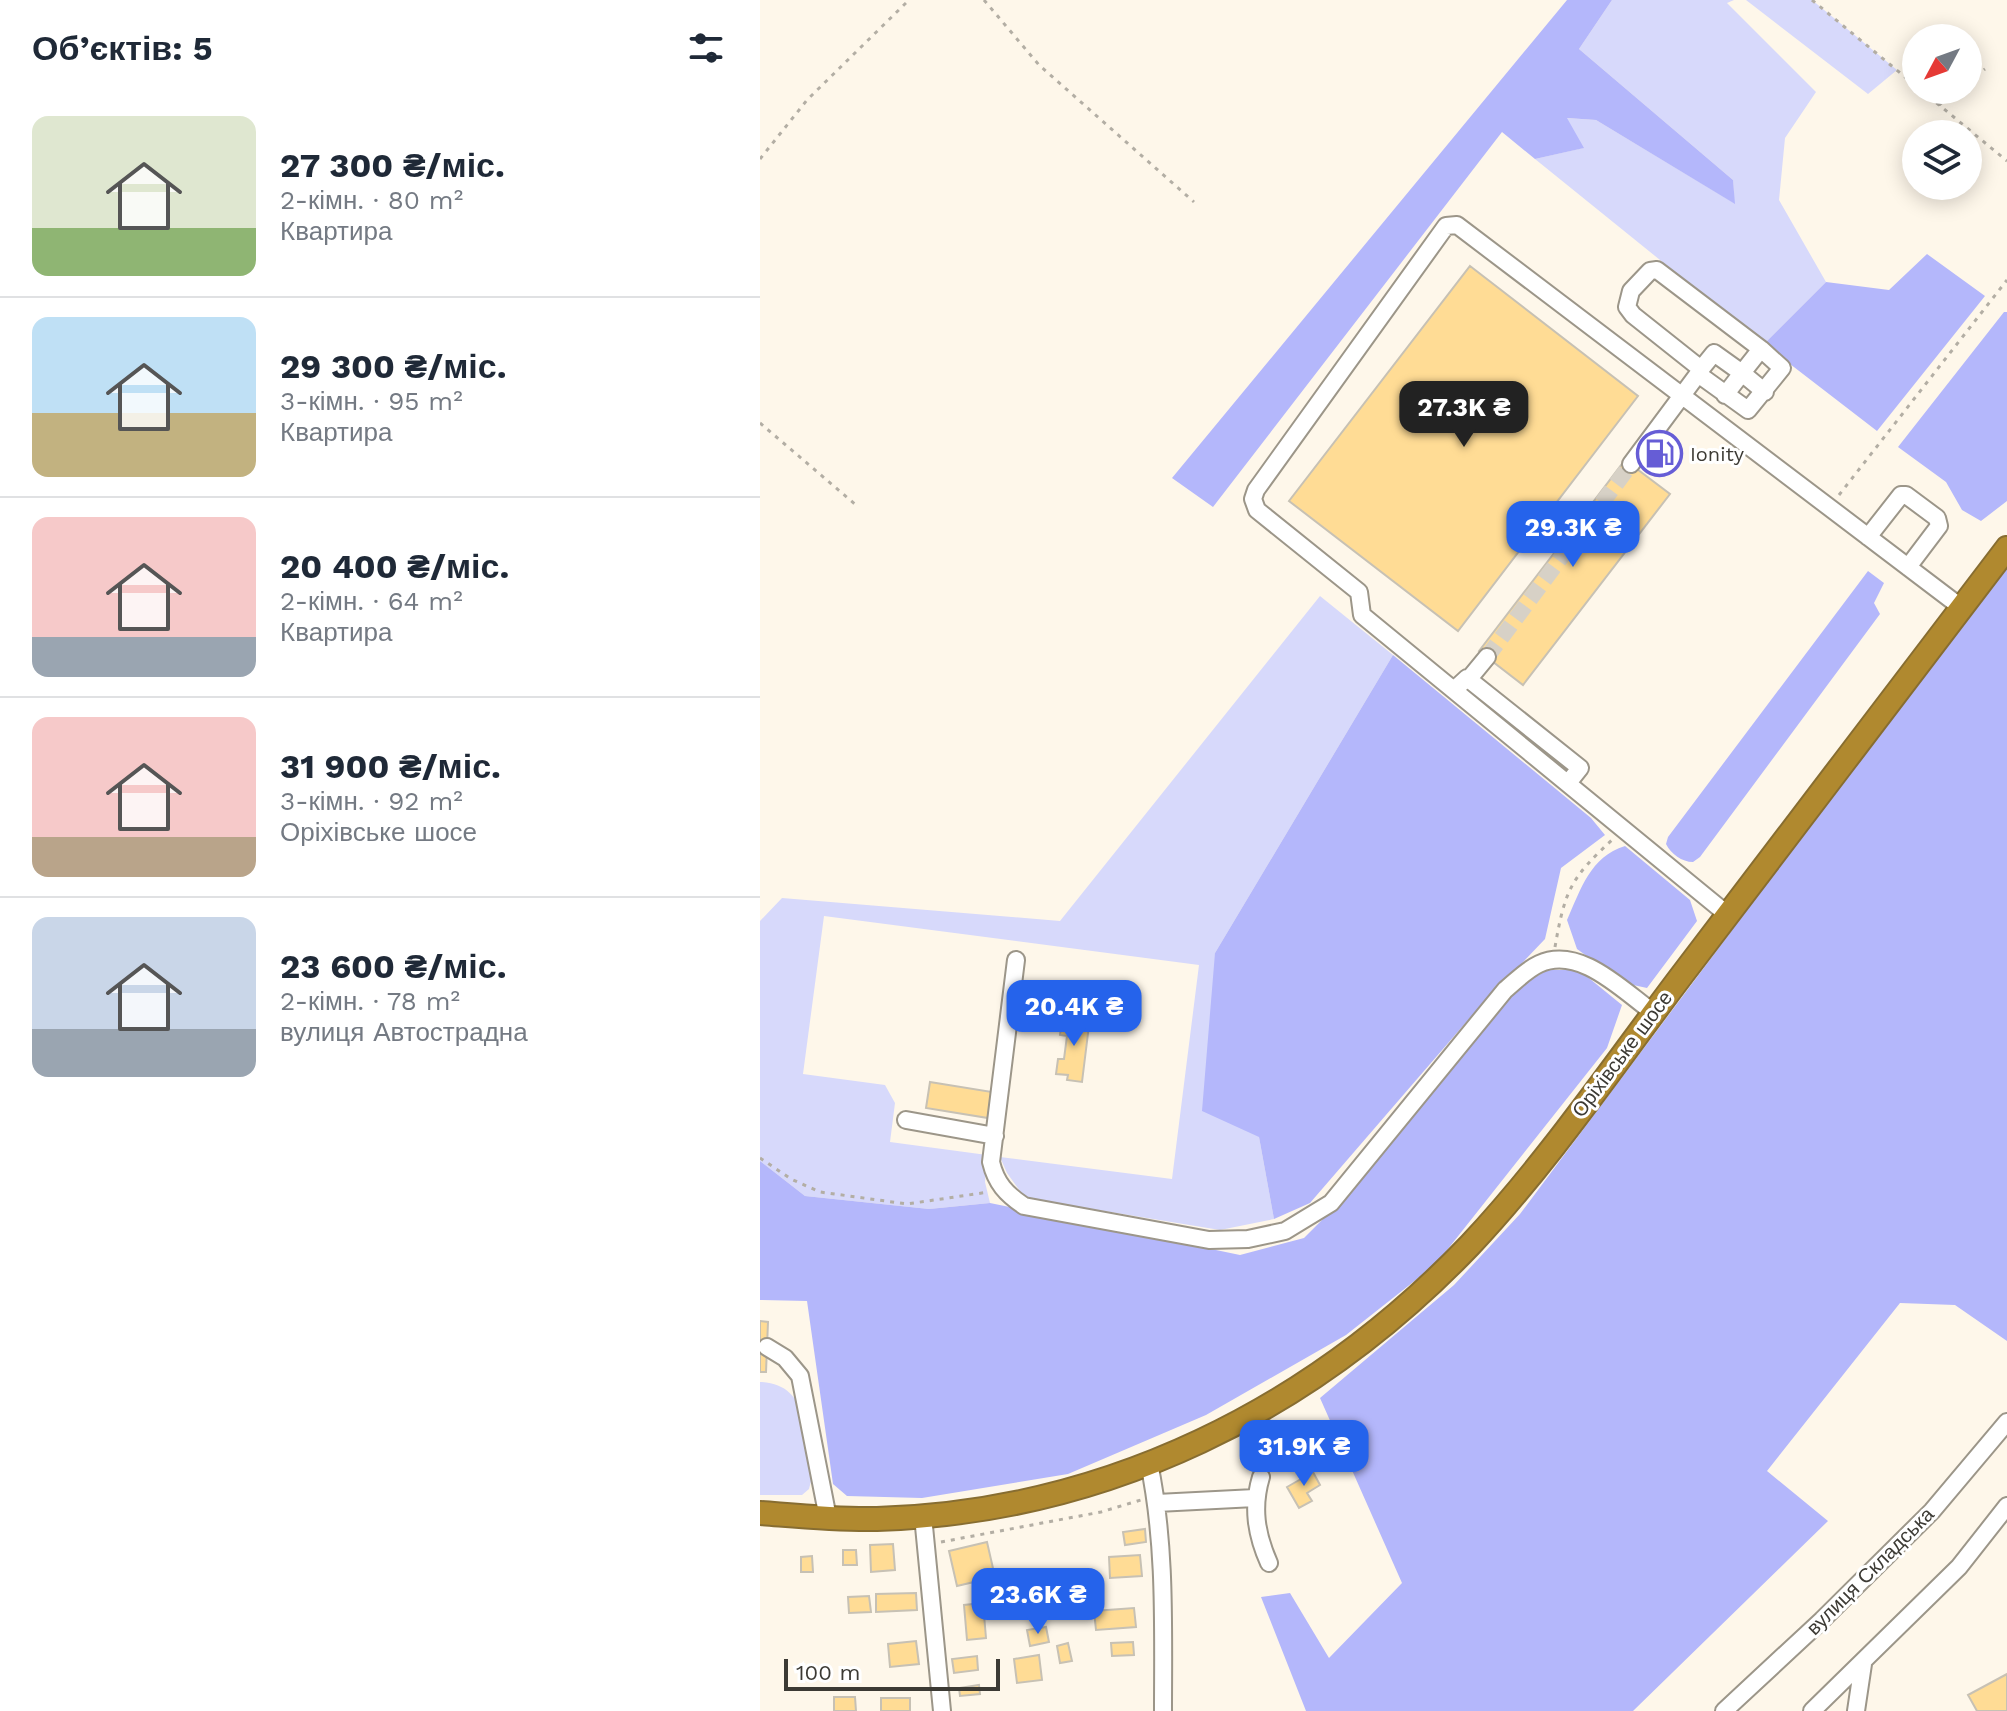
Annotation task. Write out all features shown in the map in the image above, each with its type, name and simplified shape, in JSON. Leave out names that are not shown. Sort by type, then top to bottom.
[{"type":"highway","name":"Оріхівське шосе","points":[[760,1513],[828,1518],[923,1516],[987,1509],[1051,1496],[1149,1463],[1223,1431],[1295,1392],[1343,1359],[1389,1321],[1469,1245],[1524,1184],[2007,548]]},
{"type":"street","points":[[1568,783],[1580,768],[1362,615],[1359,592],[1257,510],[1253,499],[1256,490],[1446,226],[1457,225],[1962,608]]},
{"type":"street","points":[[1657,270],[1734,328],[1782,368],[1748,410],[1725,395],[1698,372],[1674,345],[1633,315],[1627,307],[1627,298],[1644,275],[1657,270]]},
{"type":"street","points":[[1631,464],[1734,328]]},
{"type":"street","points":[[1725,395],[1761,349]]},
{"type":"street","points":[[1714,353],[1765,392]]},
{"type":"street","points":[[1868,537],[1901,495],[1906,495],[1937,518],[1939,526],[1908,567]]},
{"type":"street","points":[[1461,685],[1487,657]]},
{"type":"street","points":[[1461,685],[1568,783],[1728,915]]},
{"type":"street","points":[[1016,960],[991,1162],[994,1176],[1002,1188],[1024,1206],[1209,1240],[1248,1239],[1285,1231],[1331,1203],[1505,990],[1528,971],[1553,959],[1572,959],[1654,1013]]},
{"type":"street","points":[[906,1120],[995,1136]]},
{"type":"street","points":[[767,1347],[785,1358],[800,1376],[828,1518]]},
{"type":"street","name":"вулиця Складська","points":[[1724,1711],[1932,1511],[2007,1422]]},
{"type":"street","points":[[1149,1463],[1157,1499],[1163,1576],[1163,1711]]},
{"type":"street","points":[[1261,1477],[1255,1498],[1259,1540],[1269,1563]]},
{"type":"street","points":[[1157,1499],[1255,1498]]},
{"type":"street","points":[[1812,1711],[1959,1567],[2007,1506]]},
{"type":"street","points":[[923,1516],[942,1711]]},
{"type":"street","points":[[1856,1711],[1863,1664]]},
{"type":"path","points":[[760,159],[807,100],[909,0]]},
{"type":"path","points":[[984,0],[1039,65],[1194,202]]},
{"type":"path","points":[[1812,0],[1902,74]]},
{"type":"path","points":[[1939,105],[2007,161]]},
{"type":"path","points":[[1829,508],[2007,280]]},
{"type":"path","points":[[760,423],[856,505]]},
{"type":"path","points":[[1553,959],[1562,909],[1578,872],[1624,829]]},
{"type":"path","points":[[760,1158],[791,1179],[820,1192],[907,1204],[974,1196],[1002,1188]]},
{"type":"path","points":[[926,1545],[1157,1499]]},
{"type":"shaded area","points":[[1567,0],[1612,0],[1579,49],[1733,180],[1735,204],[1596,120],[1567,118],[1584,148],[1535,159],[1502,132],[1213,507],[1172,478]]},
{"type":"shaded area","points":[[1612,0],[1734,0],[1727,3],[1816,92],[1785,138],[1779,200],[1826,282],[1764,344],[1535,159],[1583,148],[1566,118],[1596,120],[1734,203],[1733,180],[1579,49]]},
{"type":"shaded area","points":[[1746,0],[1812,0],[1897,70],[1868,94]]},
{"type":"shaded area","points":[[1927,254],[1985,296],[1877,431],[1764,344],[1826,282],[1889,290]]},
{"type":"shaded area","points":[[2007,312],[2007,501],[1981,521],[1962,510],[1946,482],[1898,447]]},
{"type":"shaded area","points":[[2007,562],[2007,1341],[1955,1305],[1900,1303],[1767,1471],[1828,1521],[1633,1711],[1306,1711],[1261,1597],[1290,1593],[1329,1658],[1402,1583],[1320,1398],[1454,1285],[1520,1214]]},
{"type":"shaded area","points":[[1868,571],[1884,583],[1874,603],[1880,614],[1700,857],[1693,862],[1677,857],[1666,844],[1668,837]]},
{"type":"shaded area","points":[[1320,596],[1393,655],[1215,953],[1259,1137],[1274,1219],[1220,1230],[1025,1198],[1000,1157],[1172,1179],[1199,965],[824,916],[803,1074],[885,1085],[895,1103],[890,1142],[987,1155],[985,1182],[990,1203],[929,1209],[805,1196],[760,1161],[760,921],[782,898],[1060,921]]},
{"type":"shaded area","points":[[1393,655],[1591,818],[1605,835],[1561,868],[1545,939],[1468,1020],[1310,1203],[1274,1219],[1259,1137],[1202,1111],[1215,953]]},
{"type":"shaded area","points":[[1625,846],[1690,900],[1697,921],[1647,988],[1624,983],[1577,949],[1567,920],[1595,866],[1613,851]]},
{"type":"shaded area","points":[[1548,970],[1579,970],[1622,1005],[1607,1048],[1436,1264],[1346,1335],[1206,1415],[1068,1474],[922,1498],[847,1496],[833,1484],[807,1301],[760,1300],[760,1161],[805,1196],[929,1209],[990,1203],[1240,1255],[1304,1238],[1352,1190],[1519,986]]},
{"type":"shaded area","points":[[760,1382],[777,1385],[789,1392],[802,1415],[812,1477],[809,1489],[802,1495],[760,1495]]},
{"type":"building","points":[[1470,266],[1638,396],[1458,631],[1289,501]]},
{"type":"building","points":[[1625,460],[1670,494],[1523,685],[1479,651],[1561,544],[1538,527],[1558,501],[1581,518]]},
{"type":"building","points":[[1074,1014],[1090,1017],[1082,1082],[1067,1080],[1068,1075],[1056,1074],[1058,1059],[1064,1059],[1067,1036],[1060,1035],[1062,1019],[1073,1020]]},
{"type":"building","points":[[930,1082],[992,1092],[988,1118],[926,1108]]},
{"type":"building","points":[[760,1321],[768,1322],[766,1372],[760,1372]]},
{"type":"building","points":[[1303,1469],[1313,1472],[1320,1485],[1307,1493],[1312,1501],[1299,1508],[1287,1487],[1301,1479],[1297,1472]]},
{"type":"building","points":[[1145,1529],[1146,1542],[1125,1545],[1123,1532]]},
{"type":"building","points":[[987,1542],[995,1577],[957,1586],[949,1551]]},
{"type":"building","points":[[893,1544],[895,1570],[871,1572],[870,1545]]},
{"type":"building","points":[[843,1550],[856,1550],[857,1565],[843,1565]]},
{"type":"building","points":[[1140,1555],[1142,1576],[1110,1578],[1109,1557]]},
{"type":"building","points":[[812,1556],[813,1572],[801,1572],[801,1557]]},
{"type":"building","points":[[1030,1580],[1033,1610],[1020,1612],[1017,1582]]},
{"type":"building","points":[[916,1593],[917,1610],[876,1612],[876,1594]]},
{"type":"building","points":[[869,1596],[871,1612],[849,1613],[848,1597]]},
{"type":"building","points":[[983,1603],[986,1638],[967,1640],[964,1605]]},
{"type":"building","points":[[1134,1608],[1136,1627],[1096,1630],[1094,1611]]},
{"type":"building","points":[[1046,1627],[1049,1642],[1030,1646],[1027,1630]]},
{"type":"building","points":[[916,1641],[919,1664],[890,1667],[888,1644]]},
{"type":"building","points":[[1133,1642],[1134,1655],[1112,1656],[1111,1643]]},
{"type":"building","points":[[1068,1643],[1072,1661],[1060,1663],[1057,1646]]},
{"type":"building","points":[[1039,1655],[1042,1680],[1017,1683],[1014,1659]]},
{"type":"building","points":[[977,1656],[978,1670],[954,1673],[952,1659]]},
{"type":"building","points":[[2007,1674],[2007,1711],[1977,1711],[1968,1695]]},
{"type":"building","points":[[979,1685],[980,1694],[960,1696],[959,1688]]},
{"type":"building","points":[[834,1697],[855,1697],[856,1711],[834,1711]]},
{"type":"building","points":[[881,1698],[910,1698],[910,1711],[881,1711]]},
{"type":"tunnel","points":[[1487,657],[1631,464]]},
{"type":"place","name":"Ionity","points":[[1659,454]]}]
